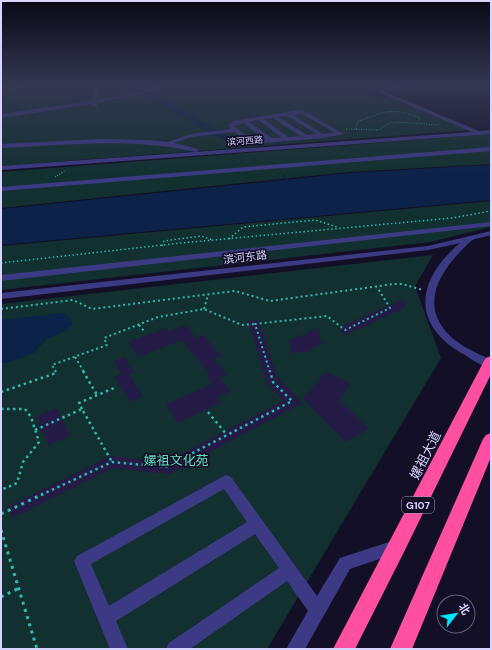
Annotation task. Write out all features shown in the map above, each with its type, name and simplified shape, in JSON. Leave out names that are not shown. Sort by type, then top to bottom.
[{"type":"highway","name":"嫘祖大道","points":[[344,649],[398,546],[490,362]]},
{"type":"highway","points":[[402,649],[491,439]]},
{"type":"street","points":[[1,116],[13,114]]},
{"type":"street","points":[[285,114],[244,121],[231,124],[231,126],[251,142],[341,134]]},
{"type":"street","points":[[289,114],[323,136]]},
{"type":"street","points":[[306,114],[341,134],[348,142]]},
{"type":"street","points":[[437,114],[479,132]]},
{"type":"street","points":[[273,116],[306,137]]},
{"type":"street","points":[[259,118],[288,139]]},
{"type":"street","points":[[244,121],[270,140]]},
{"type":"street","points":[[168,145],[174,140],[235,130]]},
{"type":"street","name":"滨河西路","points":[[1,168],[491,132]]},
{"type":"street","points":[[1,146],[114,140],[168,145],[205,153]]},
{"type":"street","points":[[255,142],[258,149]]},
{"type":"street","points":[[1,189],[491,149]]},
{"type":"street","points":[[1,278],[491,224]]},
{"type":"street","name":"滨河东路","points":[[1,296],[428,248],[491,233]]},
{"type":"street","points":[[470,238],[453,252],[435,277],[428,296],[433,318],[445,337],[490,362]]},
{"type":"street","points":[[119,649],[82,562],[226,482],[318,611]]},
{"type":"street","points":[[106,618],[257,524]]},
{"type":"street","points":[[296,649],[345,563],[398,546]]},
{"type":"street","points":[[175,649],[290,570]]},
{"type":"path","points":[[356,129],[358,121],[371,118],[378,114]]},
{"type":"path","points":[[412,114],[420,118],[417,122]]},
{"type":"path","points":[[333,130],[379,130],[389,123],[417,122],[444,126],[458,134]]},
{"type":"path","points":[[44,185],[49,180],[68,169],[71,163]]},
{"type":"path","points":[[1,263],[454,217],[491,211]]},
{"type":"path","points":[[228,239],[243,228],[315,220],[339,228]]},
{"type":"path","points":[[162,246],[164,241],[201,236],[216,240]]},
{"type":"path","points":[[1,309],[73,300],[92,309],[235,291],[270,301],[402,284],[430,292]]},
{"type":"path","points":[[1,392],[56,373],[52,366],[107,345],[104,338],[169,314],[204,309],[242,325],[327,316],[345,330],[390,308],[377,287]]},
{"type":"path","points":[[204,309],[208,294]]},
{"type":"path","points":[[139,324],[144,331]]},
{"type":"path","points":[[1,514],[112,462],[166,467],[292,401],[274,382],[255,324]]},
{"type":"path","points":[[75,357],[97,396]]},
{"type":"path","points":[[112,462],[79,403],[114,388]]},
{"type":"path","points":[[1,409],[24,409],[31,417],[39,442],[23,462],[17,483],[1,490]]},
{"type":"path","points":[[35,430],[82,409]]},
{"type":"path","points":[[208,412],[227,435]]},
{"type":"path","points":[[1,530],[37,649]]},
{"type":"path","points":[[1,597],[18,588]]},
{"type":"green space","points":[[1,114],[433,114],[471,130],[1,166]]},
{"type":"green space","points":[[491,134],[491,164],[349,172],[1,208],[1,172]]},
{"type":"green space","points":[[491,201],[491,227],[430,242],[1,290],[1,246]]},
{"type":"green space","name":"嫘祖文化苑","points":[[433,255],[415,286],[441,358],[267,649],[1,649],[1,304]]},
{"type":"water","points":[[178,114],[189,114],[242,144],[236,145]]},
{"type":"water","points":[[491,165],[491,200],[1,245],[1,209],[350,173]]},
{"type":"water","points":[[63,313],[69,317],[73,324],[66,331],[47,339],[34,353],[7,363],[1,363],[1,320]]},
{"type":"building","points":[[403,299],[406,307],[346,335],[338,328]]},
{"type":"building","points":[[258,320],[278,378],[302,403],[169,474],[113,468],[13,518],[8,506],[111,456],[166,462],[283,401],[267,384],[248,321]]},
{"type":"building","points":[[186,325],[196,338],[203,335],[221,356],[214,359],[227,375],[220,378],[231,391],[217,397],[221,403],[178,423],[166,404],[212,384],[206,375],[209,374],[182,340],[138,357],[128,342],[166,328],[168,331]]},
{"type":"building","points":[[319,328],[320,338],[325,343],[314,347],[308,352],[291,354],[288,341]]},
{"type":"building","points":[[125,357],[135,372],[129,374],[143,396],[130,402],[115,377],[122,374],[113,361]]},
{"type":"building","points":[[326,372],[351,384],[339,400],[369,429],[346,442],[303,398]]},
{"type":"building","points":[[57,408],[70,436],[48,445],[36,416]]},
{"type":"waterway","points":[[235,143],[242,146]]},
{"type":"waterway","points":[[284,175],[289,183]]}]
